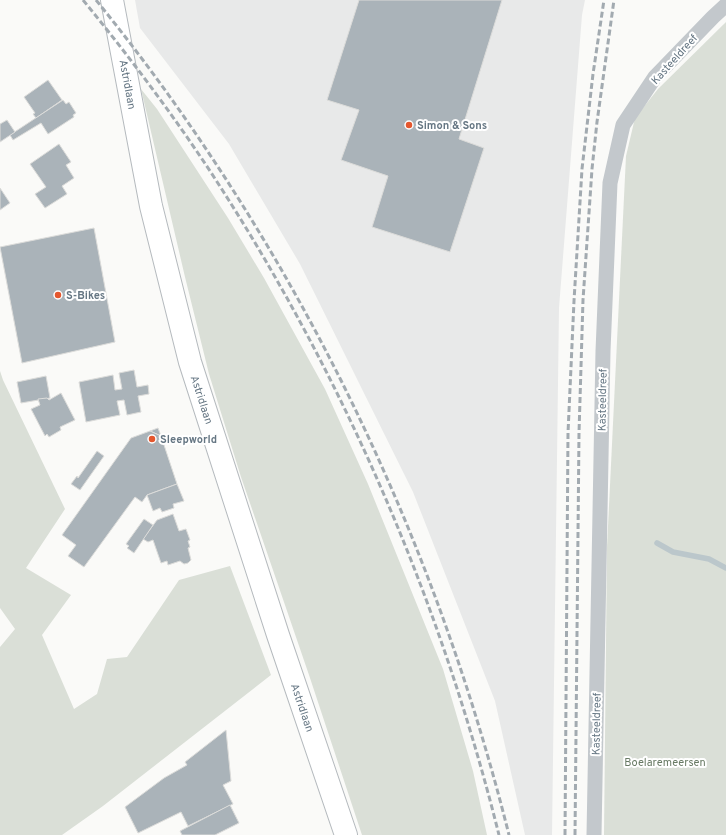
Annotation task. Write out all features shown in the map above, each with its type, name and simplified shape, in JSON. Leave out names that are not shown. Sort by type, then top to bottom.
[{"type":"main road","name":"Astridlaan","points":[[112,0],[151,206],[190,362],[278,636],[346,835]]},
{"type":"street","name":"Kasteeldreef","points":[[594,835],[603,351],[610,183],[622,125],[655,77],[726,5]]},
{"type":"shaded area","points":[[135,0],[585,0],[582,15],[559,308],[552,835],[525,835],[495,701],[413,492],[300,264],[229,144],[140,28]]},
{"type":"green space","name":"Boelaremeersen","points":[[726,22],[726,835],[604,835],[607,547],[626,156],[635,118],[658,89]]},
{"type":"green space","points":[[141,89],[157,109],[228,218],[264,278],[325,389],[368,484],[443,669],[473,771],[487,835],[362,835],[241,477],[209,374]]},
{"type":"green space","points":[[0,371],[65,509],[26,568],[71,595],[42,635],[74,709],[97,694],[107,659],[127,657],[179,580],[230,566],[271,675],[103,806],[62,835],[0,835],[0,647],[15,629],[0,608]]},
{"type":"building","name":"Simon & Sons","points":[[359,0],[502,0],[459,139],[484,148],[450,252],[372,227],[388,176],[341,160],[359,110],[327,100]]},
{"type":"building","points":[[48,80],[62,100],[36,118],[33,114],[35,113],[24,97]]},
{"type":"building","points":[[63,100],[66,104],[69,102],[76,113],[73,115],[74,117],[48,134],[41,123],[13,140],[10,135]]},
{"type":"building","points":[[7,120],[15,132],[0,142],[0,124]]},
{"type":"building","points":[[59,144],[71,162],[66,165],[74,178],[62,186],[67,194],[45,208],[35,194],[46,187],[30,164]]},
{"type":"building","points":[[0,188],[10,203],[0,210]]},
{"type":"building","name":"S-Bikes","points":[[94,228],[115,342],[22,363],[0,247]]},
{"type":"building","points":[[134,370],[137,387],[148,385],[149,394],[138,396],[141,412],[127,415],[124,400],[117,401],[120,415],[86,422],[79,382],[113,375],[115,390],[122,389],[119,373]]},
{"type":"building","points":[[46,376],[50,398],[21,403],[17,382]]},
{"type":"building","points":[[61,393],[75,420],[60,427],[61,430],[49,437],[47,434],[45,436],[31,409],[40,405],[38,399],[47,398],[49,400]]},
{"type":"building","points":[[158,428],[161,436],[150,431]]},
{"type":"building","points":[[150,431],[161,436],[177,484],[147,495],[142,502],[135,497],[84,567],[68,556],[76,545],[62,535],[131,438]]},
{"type":"building","points":[[97,451],[104,456],[80,490],[71,484],[77,476],[78,478]]},
{"type":"building","points":[[177,484],[184,501],[173,504],[174,508],[162,512],[160,508],[153,511],[147,495]]},
{"type":"building","points":[[173,514],[179,531],[186,529],[190,540],[188,541],[190,547],[188,548],[191,560],[184,564],[180,561],[168,565],[167,561],[161,563],[153,540],[148,542],[143,539],[157,520]]},
{"type":"building","points":[[144,519],[153,525],[134,553],[127,548],[129,546],[126,544]]},
{"type":"building","points":[[226,730],[231,781],[223,785],[233,804],[188,826],[181,812],[138,833],[125,807],[164,778],[187,765],[185,762]]},
{"type":"building","points":[[230,805],[239,823],[215,835],[182,835],[180,831]]},
{"type":"waterway","points":[[657,543],[673,552],[709,559],[726,568]]},
{"type":"railway","points":[[83,0],[149,84],[210,171],[258,248],[303,327],[344,408],[382,491],[417,575],[448,660],[475,747],[499,835]]},
{"type":"railway","points":[[96,0],[167,93],[233,191],[294,291],[348,395],[397,502],[440,611],[478,722],[509,835]]},
{"type":"railway","points":[[565,835],[568,433],[574,301],[582,169],[593,74],[604,0]]},
{"type":"railway","points":[[575,835],[579,433],[583,300],[592,169],[614,0]]},
{"type":"place","name":"Simon & Sons","points":[[409,125]]},
{"type":"place","name":"S-Bikes","points":[[58,295]]},
{"type":"place","name":"Sleepworld","points":[[152,439]]}]
